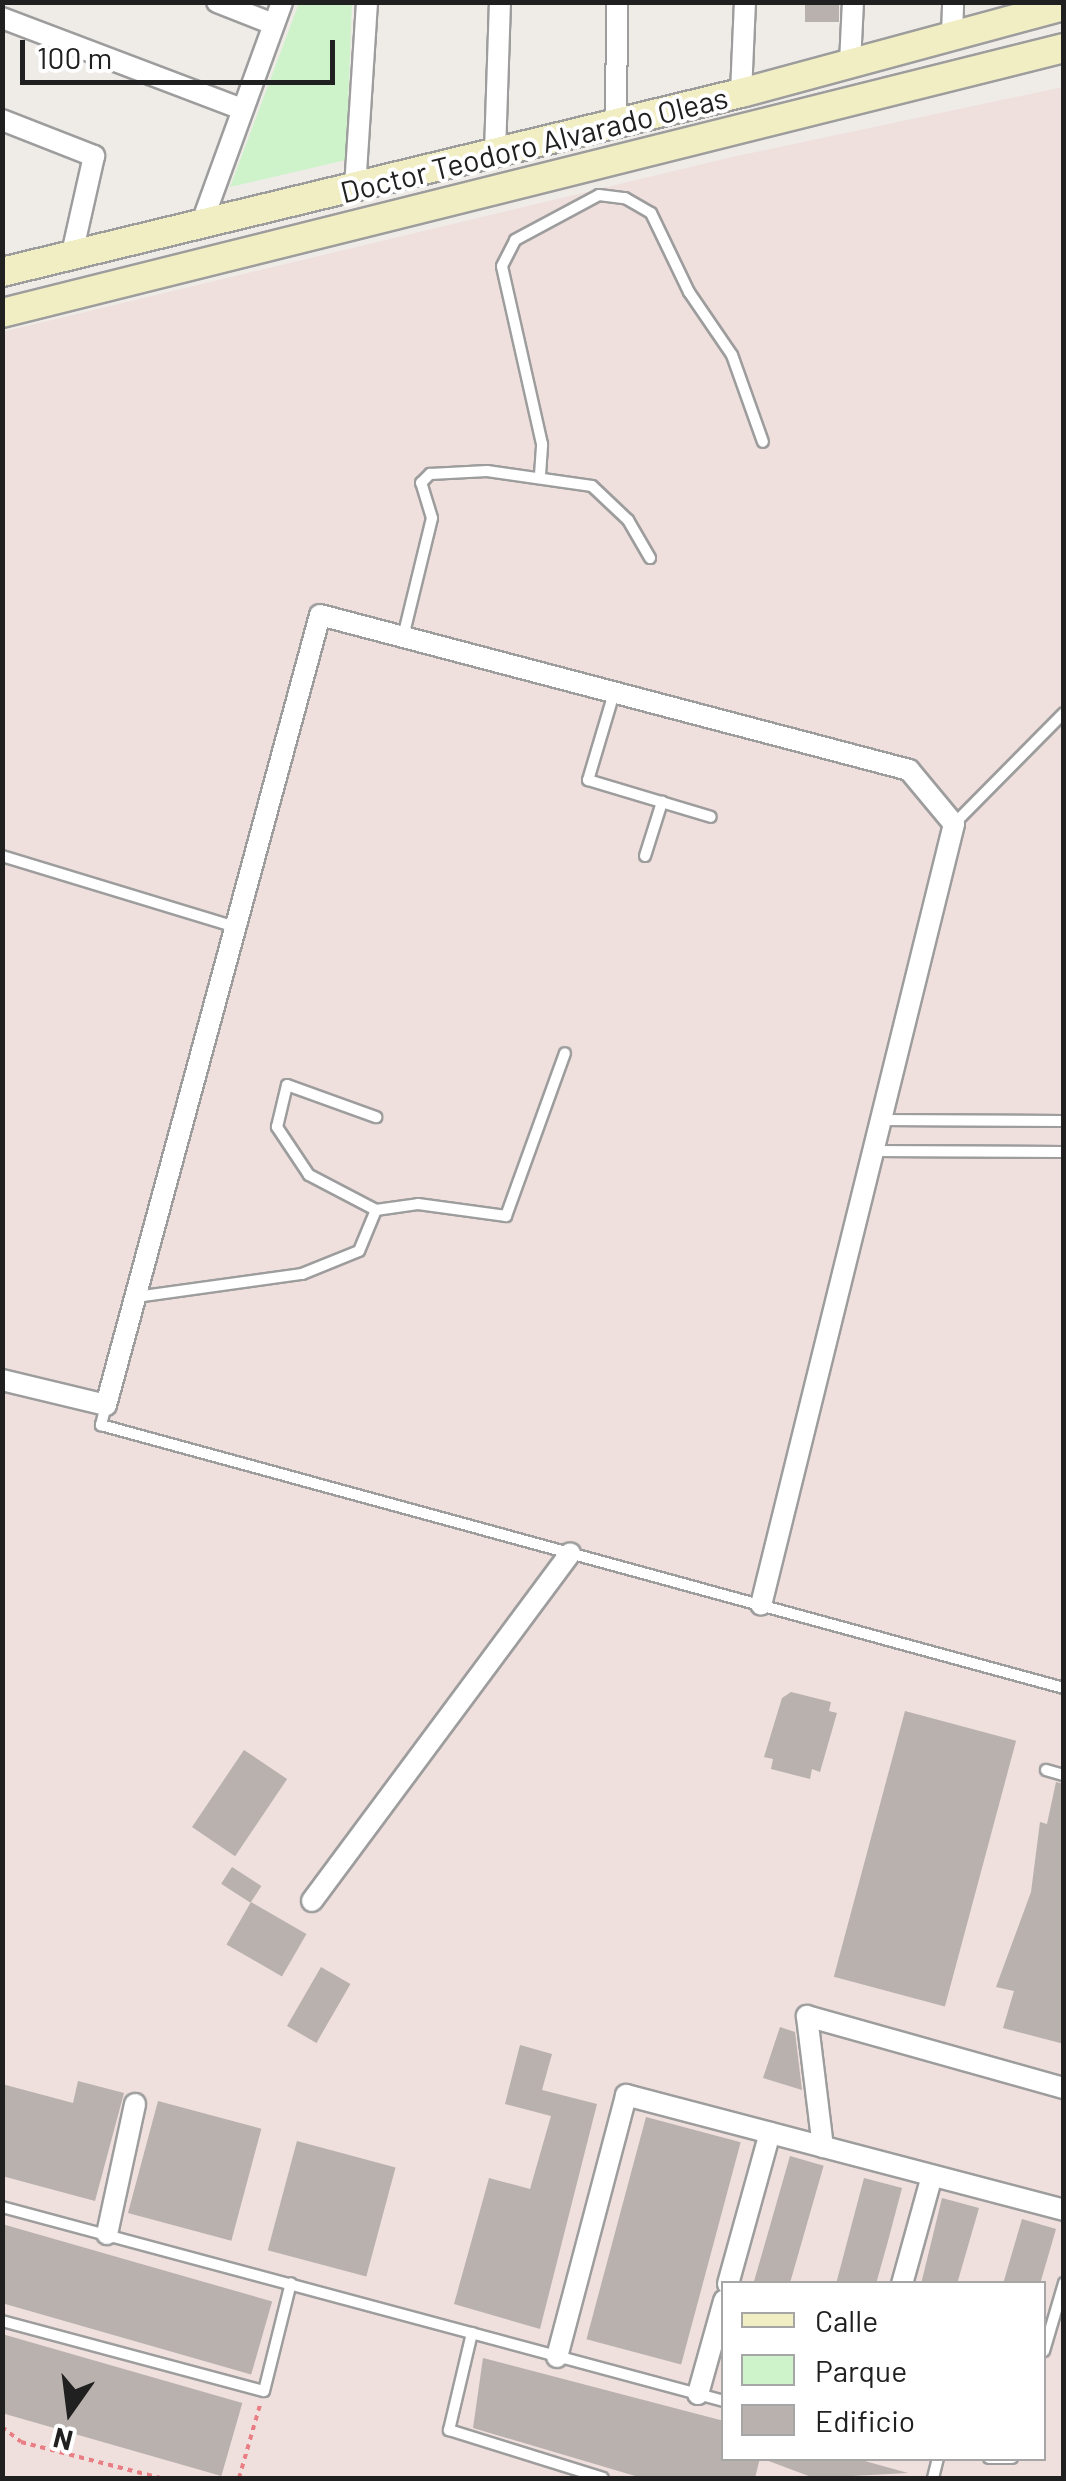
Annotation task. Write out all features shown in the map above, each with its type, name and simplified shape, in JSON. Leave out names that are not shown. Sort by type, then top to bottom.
[{"type":"main road","name":"Doctor Teodoro Alvarado Oleas","points":[[2,272],[741,93],[1064,6]]},
{"type":"main road","name":"Doctor Teodoro Alvarado Oleas","points":[[2,313],[1064,48]]},
{"type":"street","points":[[217,2],[273,24]]},
{"type":"street","points":[[201,225],[239,108],[282,2]]},
{"type":"street","points":[[355,188],[367,2]]},
{"type":"street","points":[[495,152],[500,2]]},
{"type":"street","points":[[616,124],[617,2]]},
{"type":"street","points":[[741,93],[745,2]]},
{"type":"street","points":[[850,63],[852,2]]},
{"type":"street","points":[[952,36],[953,2]]},
{"type":"street","points":[[2,18],[239,108]]},
{"type":"street","points":[[2,120],[94,156],[72,254]]},
{"type":"street","points":[[2,1380],[106,1405],[320,614],[910,770],[954,824],[762,1605]]},
{"type":"street","points":[[312,1901],[570,1553]]},
{"type":"street","points":[[823,2147],[808,2016],[1064,2088]]},
{"type":"street","points":[[557,2357],[626,2095],[1064,2210]]},
{"type":"street","points":[[107,2234],[134,2104]]},
{"type":"street","points":[[729,2281],[770,2133]]},
{"type":"street","points":[[903,2281],[932,2176]]},
{"type":"street","points":[[698,2394],[721,2313]]},
{"type":"lane","points":[[540,475],[542,444],[502,266],[515,240],[599,195],[625,198],[650,213],[732,354],[764,442]]},
{"type":"lane","points":[[403,636],[432,518],[424,479],[487,471],[540,475],[592,486],[628,520],[650,558]]},
{"type":"lane","points":[[615,692],[588,780],[711,817]]},
{"type":"lane","points":[[954,824],[1064,713]]},
{"type":"lane","points":[[646,856],[662,802]]},
{"type":"lane","points":[[2,856],[236,927]]},
{"type":"lane","points":[[376,1117],[288,1085],[277,1127],[309,1175],[376,1210],[418,1204],[506,1216],[564,1052]]},
{"type":"lane","points":[[880,1120],[1064,1121]]},
{"type":"lane","points":[[874,1151],[1064,1152]]},
{"type":"lane","points":[[136,1297],[302,1274],[359,1251],[376,1210]]},
{"type":"lane","points":[[106,1405],[101,1425],[1064,1688]]},
{"type":"lane","points":[[1046,1770],[1064,1776]]},
{"type":"lane","points":[[2,2207],[721,2400]]},
{"type":"lane","points":[[2,2321],[264,2391],[291,2282]]},
{"type":"lane","points":[[1046,2344],[1064,2283]]},
{"type":"lane","points":[[472,2334],[449,2430],[603,2478]]},
{"type":"path","points":[[239,2478],[264,2391]]},
{"type":"path","points":[[2,2427],[21,2442],[160,2478]]},
{"type":"shaded area","points":[[1063,87],[1063,2478],[3,2478],[2,332],[732,157]]},
{"type":"green space","points":[[299,3],[352,3],[346,160],[230,187]]},
{"type":"building","points":[[805,2],[839,2],[839,22],[805,22]]},
{"type":"building","points":[[791,1692],[831,1702],[829,1711],[837,1713],[820,1772],[812,1769],[810,1779],[771,1769],[773,1759],[764,1757],[782,1698]]},
{"type":"building","points":[[905,1711],[1016,1741],[945,2006],[834,1977]]},
{"type":"building","points":[[244,1750],[287,1779],[235,1856],[192,1827]]},
{"type":"building","points":[[1056,1782],[1064,1784],[1064,2044],[1003,2028],[1014,1991],[996,1987],[1031,1892],[1040,1822],[1047,1824]]},
{"type":"building","points":[[232,1867],[261,1886],[250,1903],[221,1884]]},
{"type":"building","points":[[251,1902],[306,1934],[282,1976],[226,1944]]},
{"type":"building","points":[[321,1967],[350,1984],[316,2043],[287,2026]]},
{"type":"building","points":[[780,2027],[795,2032],[802,2090],[763,2078]]},
{"type":"building","points":[[520,2045],[552,2054],[542,2090],[597,2104],[540,2329],[454,2304],[489,2178],[530,2189],[551,2116],[505,2104]]},
{"type":"building","points":[[78,2081],[124,2093],[95,2201],[2,2176],[2,2084],[73,2103]]},
{"type":"building","points":[[158,2101],[261,2129],[231,2241],[128,2213]]},
{"type":"building","points":[[646,2117],[741,2142],[681,2365],[586,2339]]},
{"type":"building","points":[[297,2141],[396,2167],[366,2277],[268,2250]]},
{"type":"building","points":[[790,2156],[824,2166],[791,2281],[754,2281]]},
{"type":"building","points":[[864,2178],[902,2188],[877,2281],[837,2281]]},
{"type":"building","points":[[942,2198],[979,2208],[958,2281],[922,2281]]},
{"type":"building","points":[[1022,2219],[1056,2229],[1041,2281],[1004,2281]]},
{"type":"building","points":[[2,2224],[272,2301],[251,2375],[2,2303]]},
{"type":"building","points":[[2,2334],[242,2403],[221,2476],[2,2413]]},
{"type":"building","points":[[483,2358],[721,2420],[721,2461],[759,2461],[755,2478],[642,2478],[473,2428]]},
{"type":"building","points":[[769,2461],[865,2461],[908,2473],[814,2478]]}]
